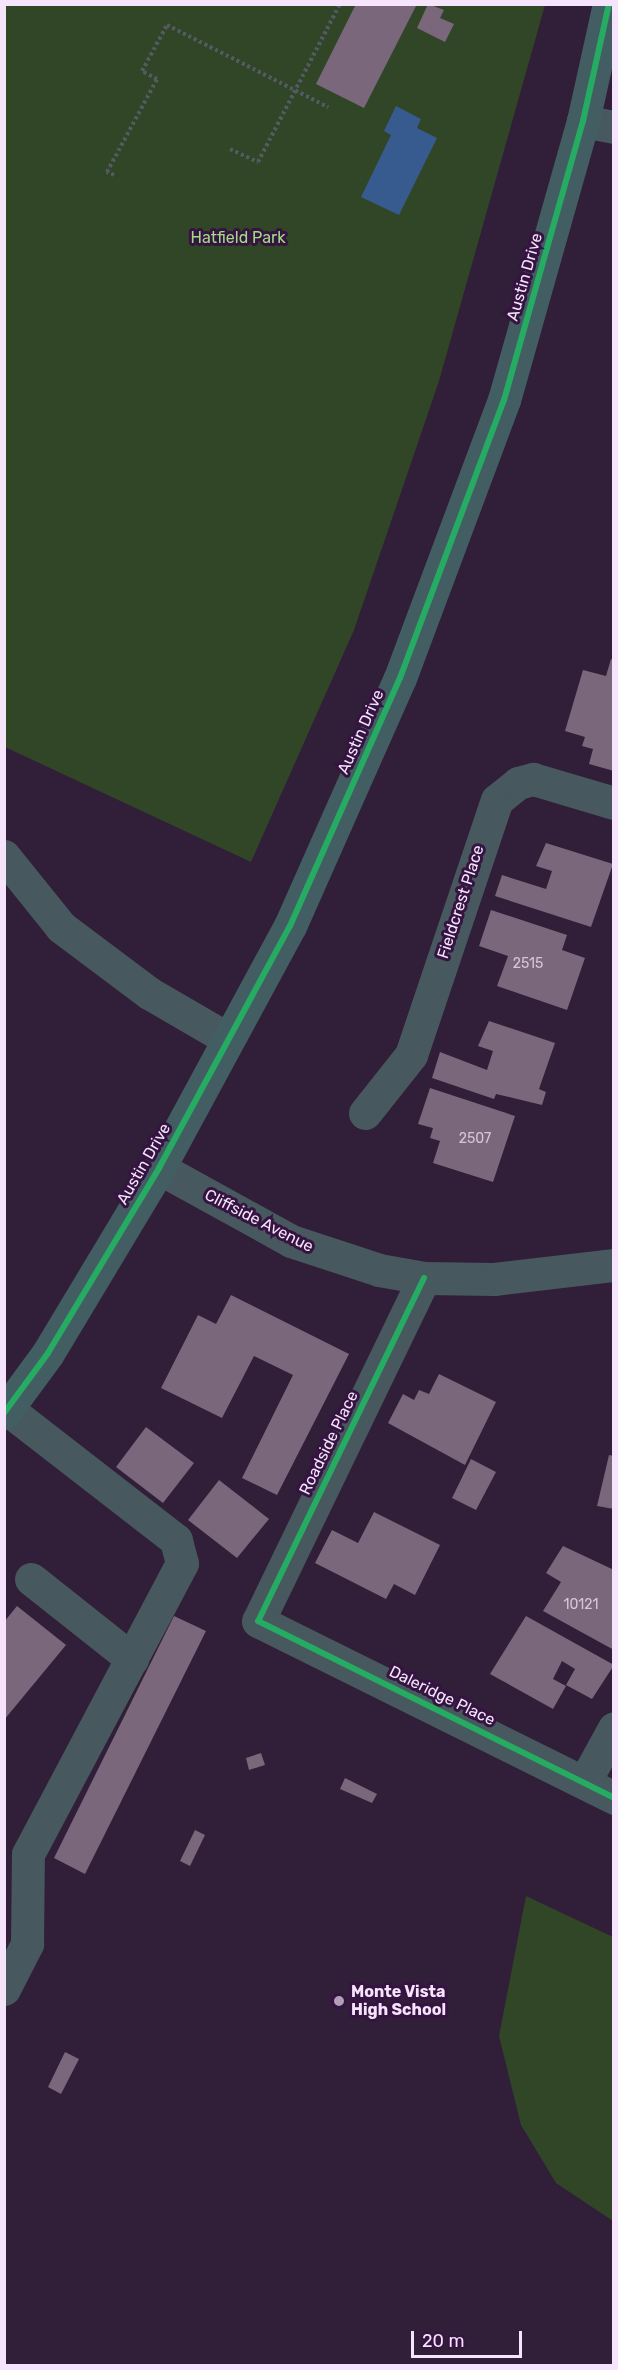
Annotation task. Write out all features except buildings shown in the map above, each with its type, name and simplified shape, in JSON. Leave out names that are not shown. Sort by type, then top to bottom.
[{"type":"main road","name":"Austin Drive","points":[[6,1411],[48,1353],[159,1168],[290,926],[400,678],[504,400],[598,124],[609,4]]},
{"type":"street","name":"Fieldcrest Place","points":[[365,1113],[411,1055],[497,800],[518,783],[533,779],[614,803]]},
{"type":"street","points":[[4,856],[61,927],[149,993],[228,1039]]},
{"type":"street","name":"Cliffside Avenue","points":[[159,1168],[291,1241],[334,1258],[424,1278],[495,1279],[614,1265]]},
{"type":"street","name":"Roadside Place","points":[[258,1621],[424,1278]]},
{"type":"street","points":[[4,1989],[27,1944],[28,1854],[182,1563],[176,1540],[6,1411]]},
{"type":"street","points":[[31,1579],[132,1659]]},
{"type":"street","name":"Daleridge Place","points":[[258,1621],[614,1797]]},
{"type":"street","points":[[585,1781],[614,1728]]},
{"type":"path","points":[[230,149],[258,162],[340,4]]},
{"type":"path","points":[[114,176],[106,172],[157,79],[142,71],[167,25],[296,88],[328,107]]},
{"type":"green space","name":"Hatfield Park","points":[[5,5],[545,5],[439,381],[354,630],[251,862],[5,747]]},
{"type":"green space","points":[[526,1896],[613,1937],[613,2221],[556,2183],[521,2125],[499,2036]]},
{"type":"water","points":[[396,106],[421,119],[417,128],[437,138],[399,215],[361,197],[391,135],[384,131]]},
{"type":"cycle path","points":[[4,1413],[48,1353],[159,1168],[290,926],[400,678],[504,400],[583,121],[609,4]]},
{"type":"cycle path","points":[[424,1278],[258,1621],[614,1798]]},
{"type":"place","name":"Monte Vista High School","points":[[339,2001]]}]
